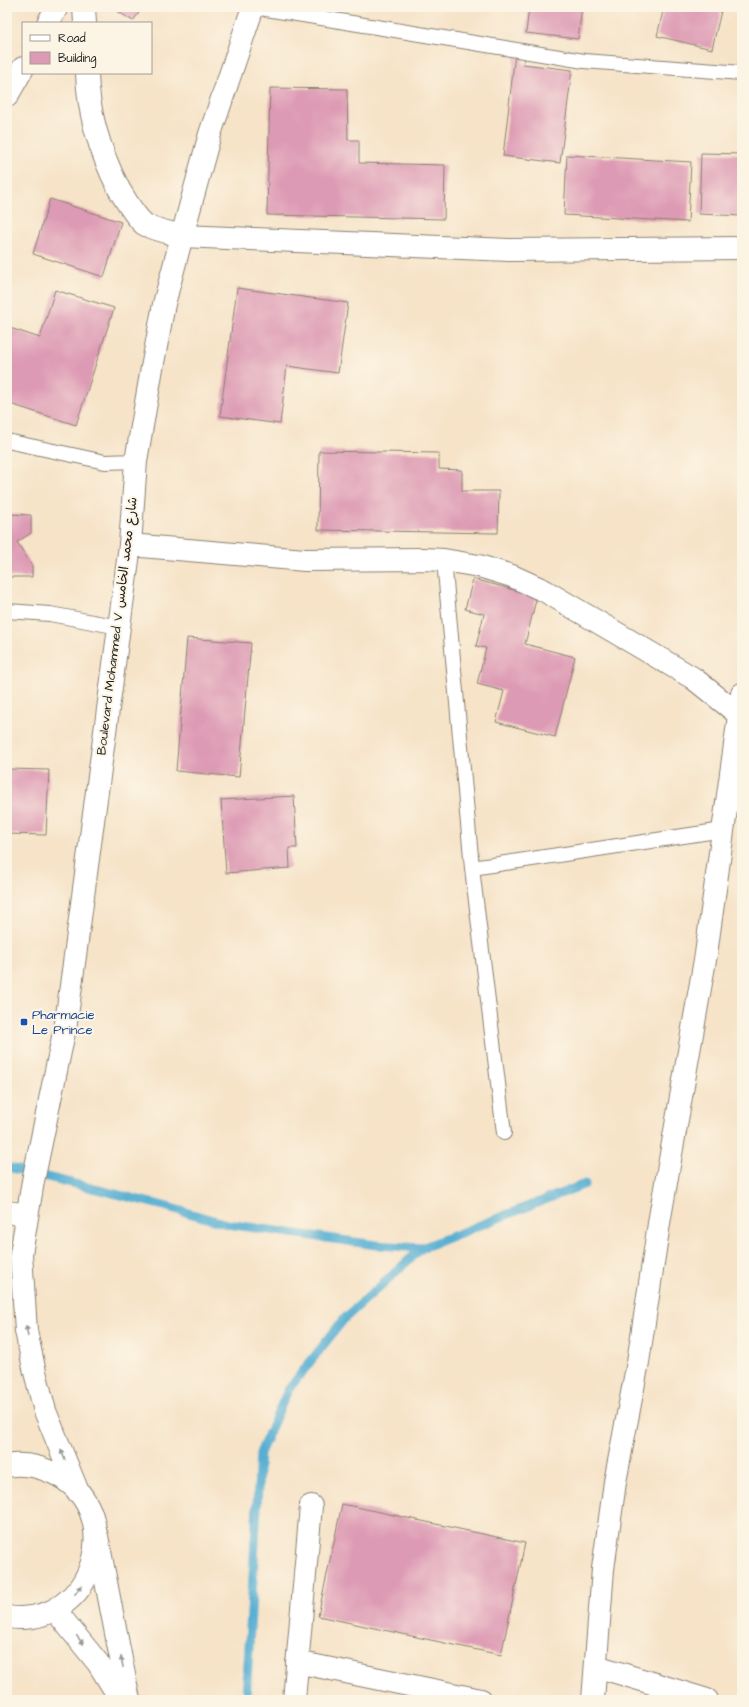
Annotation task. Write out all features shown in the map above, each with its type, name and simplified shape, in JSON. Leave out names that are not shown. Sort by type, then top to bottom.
[{"type":"street","points":[[49,22],[57,7]]},
{"type":"street","points":[[84,7],[85,22]]},
{"type":"street","name":"Boulevard Mohammed V شارع محمد الخامس","points":[[78,1492],[45,1411],[34,1368],[26,1331],[17,1214],[33,1180],[50,1092],[66,1023],[130,544],[136,461],[164,304],[210,134],[253,7]]},
{"type":"street","points":[[7,96],[22,70]]},
{"type":"street","points":[[87,74],[88,97],[95,130],[106,164],[127,203],[145,224],[182,236],[509,250],[742,248]]},
{"type":"street","points":[[130,544],[305,560],[444,560],[480,566],[505,574],[545,591],[741,708],[706,954],[661,1209],[638,1362],[615,1482],[603,1569],[593,1700]]},
{"type":"street","name":"Boulevard Mohammed V شارع محمد الخامس","points":[[7,1286],[21,1254]]},
{"type":"street","points":[[7,1466],[16,1464],[39,1467],[60,1476],[78,1492],[90,1509],[129,1700]]},
{"type":"street","points":[[294,1700],[311,1506]]},
{"type":"street","points":[[11,1621],[38,1616],[55,1610],[74,1596],[88,1576],[96,1553],[95,1529]]},
{"type":"street","points":[[55,1610],[98,1663],[121,1700]]},
{"type":"street","points":[[297,1662],[481,1700]]},
{"type":"street","points":[[596,1666],[706,1700]]},
{"type":"lane","points":[[253,7],[584,61],[742,73]]},
{"type":"lane","points":[[7,441],[105,462],[136,461]]},
{"type":"lane","points":[[444,560],[472,868],[504,1133]]},
{"type":"lane","points":[[7,611],[50,614],[119,627]]},
{"type":"lane","points":[[472,868],[723,830]]},
{"type":"building","points":[[111,7],[143,7],[133,21]]},
{"type":"building","points":[[529,7],[582,7],[578,39],[526,33]]},
{"type":"building","points":[[664,7],[722,7],[712,49],[657,36]]},
{"type":"building","points":[[515,54],[524,56],[523,64],[572,70],[560,163],[503,156]]},
{"type":"building","points":[[270,88],[347,89],[348,140],[359,140],[359,163],[445,165],[444,219],[267,215]]},
{"type":"building","points":[[701,153],[742,154],[742,216],[699,214]]},
{"type":"building","points":[[567,155],[691,162],[688,222],[564,215]]},
{"type":"building","points":[[50,199],[121,222],[104,277],[33,254]]},
{"type":"building","points":[[237,288],[348,303],[338,373],[287,366],[280,424],[220,416]]},
{"type":"building","points":[[55,290],[114,308],[76,425],[7,403],[7,327],[40,338]]},
{"type":"building","points":[[319,451],[439,453],[439,469],[462,470],[462,491],[499,491],[498,533],[318,530]]},
{"type":"building","points":[[7,514],[31,515],[31,533],[17,542],[32,566],[32,577],[7,577]]},
{"type":"building","points":[[473,579],[537,596],[525,644],[575,657],[555,737],[496,722],[504,691],[477,684],[486,648],[476,646],[484,614],[465,609]]},
{"type":"building","points":[[187,638],[251,643],[239,777],[176,771]]},
{"type":"building","points":[[7,769],[49,770],[46,835],[7,834]]},
{"type":"building","points":[[294,796],[297,848],[289,848],[290,868],[226,873],[221,800]]},
{"type":"building","points":[[342,1504],[525,1543],[501,1655],[318,1616]]},
{"type":"waterway","points":[[7,1167],[164,1206],[227,1224],[376,1245],[422,1248]]},
{"type":"waterway","points":[[246,1700],[260,1453],[288,1390],[344,1319],[422,1248],[585,1184]]},
{"type":"place","name":"Pharmacie Le Prince","points":[[24,1022]]}]
